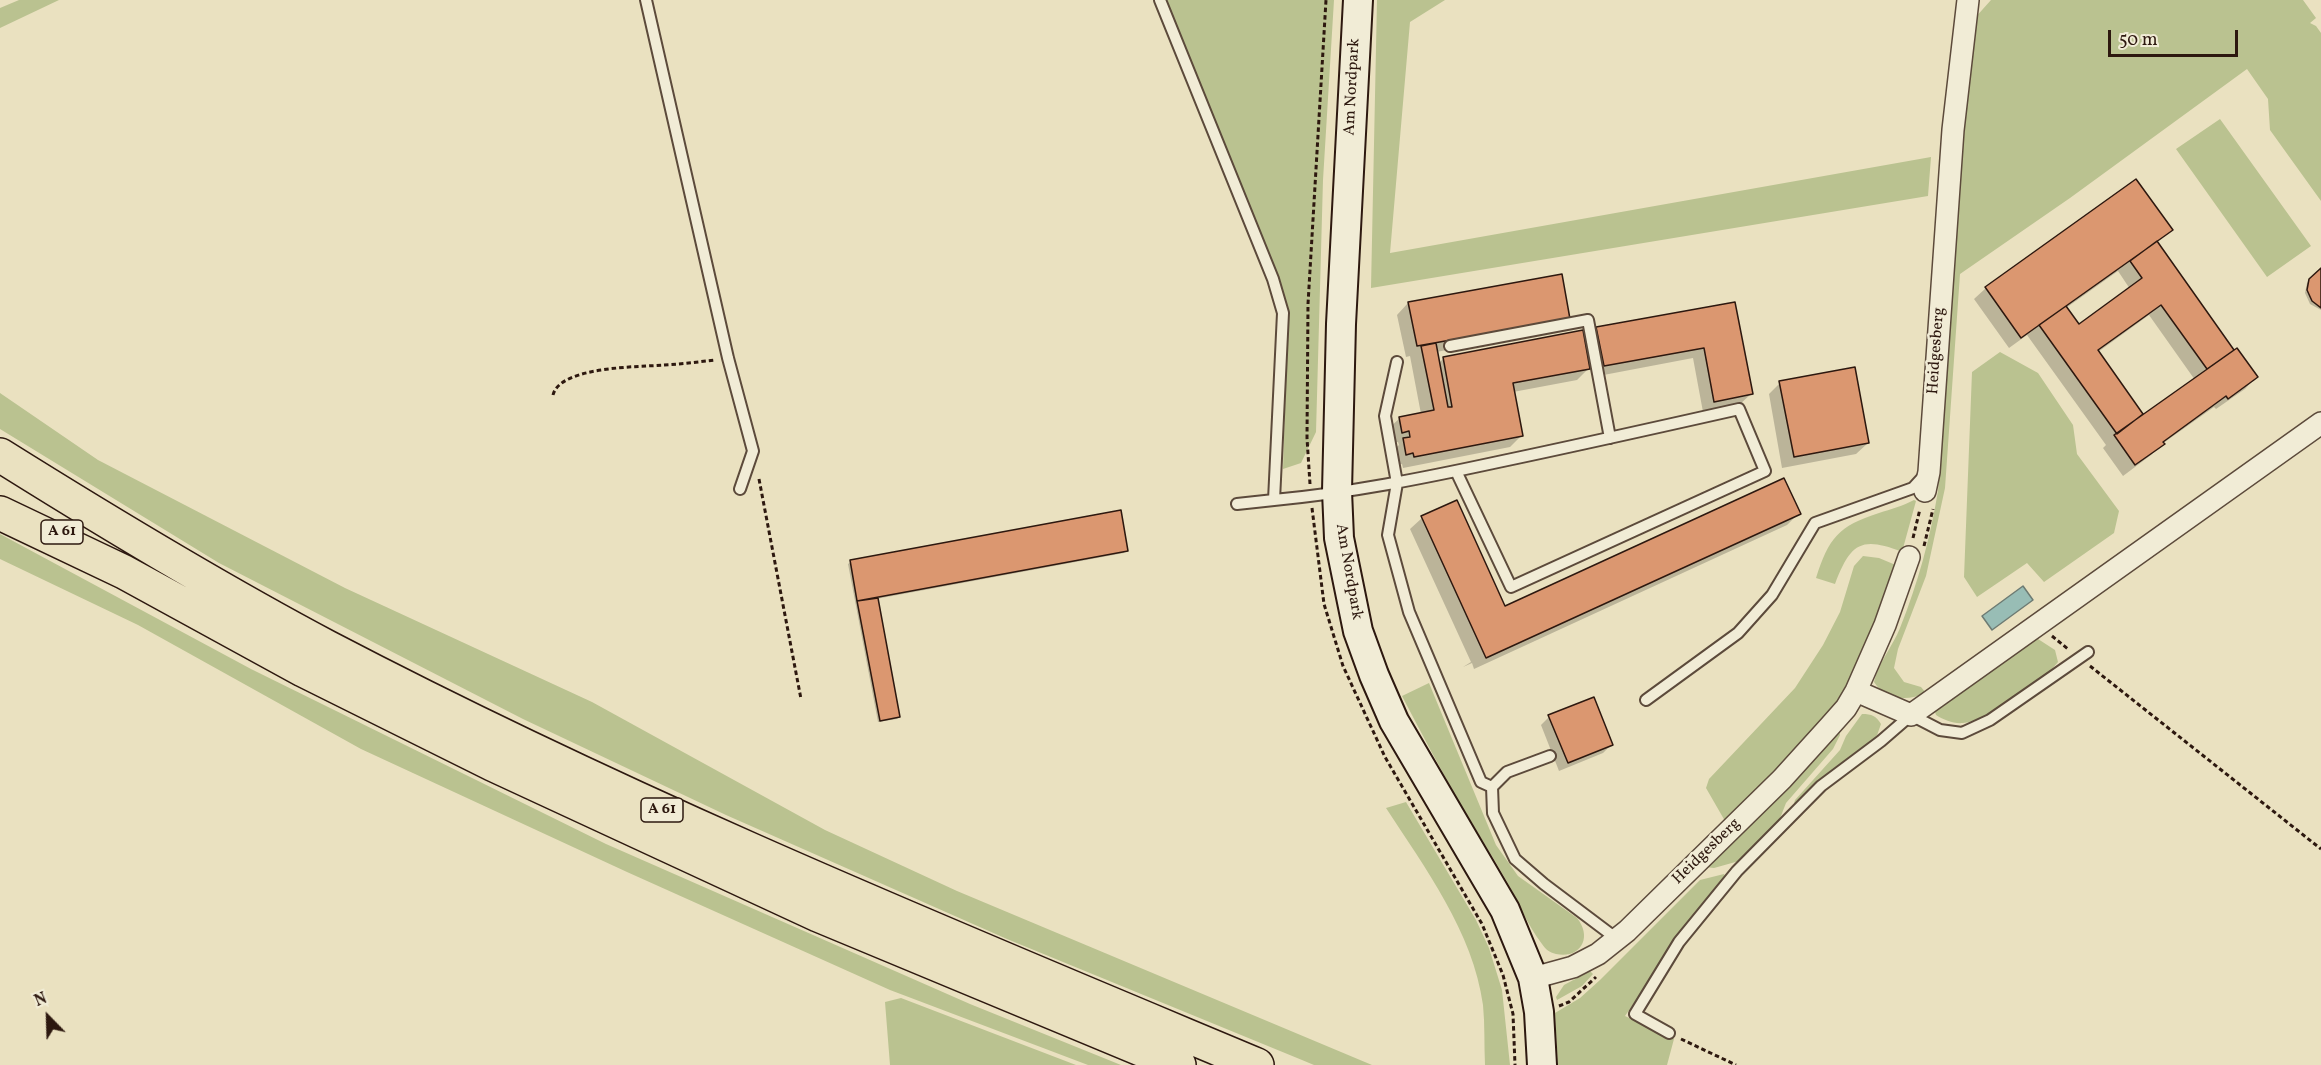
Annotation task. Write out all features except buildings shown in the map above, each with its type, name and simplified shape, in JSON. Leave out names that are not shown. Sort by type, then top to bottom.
[{"type":"highway","name":"A 61","points":[[0,455],[130,535],[326,646],[518,741],[655,807],[906,918],[1257,1065]]},
{"type":"highway","name":"A 61","points":[[0,492],[124,572],[303,670],[492,764],[818,915],[1179,1065]]},
{"type":"highway","points":[[0,513],[124,572]]},
{"type":"street","name":"Am Nordpark","points":[[1358,0],[1341,324],[1337,491],[1339,538],[1358,631],[1394,721],[1505,910],[1533,978],[1539,1012],[1542,1065]]},
{"type":"street","name":"Heidgesberg","points":[[1927,482],[1953,130],[1968,0]]},
{"type":"street","points":[[1856,691],[1911,715],[2321,423]]},
{"type":"street","name":"Heidgesberg","points":[[1533,978],[1573,967],[1598,954],[1617,939],[1782,779],[1846,708],[1856,691],[1885,625],[1909,557]]},
{"type":"lane","points":[[646,0],[729,358],[753,451],[740,489]]},
{"type":"lane","points":[[1160,0],[1273,279],[1283,313],[1274,500]]},
{"type":"lane","points":[[1450,346],[1588,320],[1610,438]]},
{"type":"lane","points":[[1397,362],[1385,416],[1397,483],[1388,535],[1409,612],[1481,782],[1492,787]]},
{"type":"lane","points":[[1237,504],[1311,497],[1397,483],[1739,409],[1765,471],[1510,587],[1456,471]]},
{"type":"lane","points":[[1646,700],[1738,633],[1772,595],[1815,523],[1927,482]]},
{"type":"lane","points":[[1669,1033],[1635,1014],[1679,942],[1737,871],[1821,786],[1881,741],[1911,715],[1940,730],[1962,733],[1990,720],[2083,655]]},
{"type":"lane","points":[[1550,756],[1507,772],[1492,787],[1493,813],[1515,859],[1617,939]]},
{"type":"path","points":[[553,395],[557,386],[567,380],[596,370],[729,358]]},
{"type":"path","points":[[753,451],[801,699]]},
{"type":"path","points":[[1909,557],[1927,482]]},
{"type":"path","points":[[2036,624],[2083,655],[2321,849]]},
{"type":"path","points":[[1514,1014],[1515,1065]]},
{"type":"path","points":[[1669,1033],[1736,1065]]},
{"type":"green space","points":[[19,0],[59,0],[0,28],[0,8]]},
{"type":"green space","points":[[1166,0],[1334,0],[1323,180],[1316,432],[1301,463],[1283,469],[1287,344],[1280,283]]},
{"type":"green space","points":[[1377,0],[1445,0],[1410,22],[1390,253],[1931,157],[1928,196],[1371,288]]},
{"type":"green space","points":[[1991,0],[2303,0],[2316,18],[2310,23],[2316,26],[2321,33],[2321,201],[2270,130],[2268,99],[2247,69],[2070,198],[1960,274],[1945,488],[1926,576],[1898,649],[1894,668],[1904,682],[1921,687],[1926,693],[1898,698],[1885,693],[1874,682],[1900,628],[1918,578],[1938,491],[1960,164],[1974,19]]},
{"type":"green space","points":[[2220,119],[2311,246],[2267,277],[2176,149]]},
{"type":"green space","points":[[2000,352],[2038,373],[2073,425],[2077,454],[2119,511],[2114,533],[2044,582],[2027,563],[1977,597],[1964,577],[1972,372]]},
{"type":"green space","points":[[0,393],[98,460],[345,588],[592,702],[825,830],[957,891],[1372,1065],[1314,1065],[1007,939],[726,815],[523,719],[219,563],[0,429]]},
{"type":"green space","points":[[1916,501],[1902,552],[1876,544],[1866,544],[1852,552],[1835,584],[1816,578],[1831,543],[1844,529],[1865,518]]},
{"type":"green space","points":[[0,534],[251,669],[606,844],[970,1004],[1121,1065],[1088,1065],[890,990],[361,749],[138,625],[0,559]]},
{"type":"green space","points":[[1863,556],[1879,558],[1898,566],[1868,648],[1855,673],[1840,697],[1805,741],[1725,821],[1706,788],[1709,779],[1795,688],[1823,645],[1840,612],[1854,566]]},
{"type":"green space","points":[[2038,639],[2055,650],[2058,662],[2015,700],[1974,721],[1956,723],[1936,715],[1934,709],[2019,643]]},
{"type":"green space","points":[[1429,683],[1496,845],[1518,876],[1577,918],[1582,925],[1584,939],[1582,945],[1572,953],[1564,955],[1551,952],[1537,937],[1423,737],[1402,696]]},
{"type":"green space","points":[[1862,714],[1873,716],[1881,724],[1875,741],[1793,807],[1795,800],[1840,750],[1846,736]]},
{"type":"green space","points":[[1839,730],[1840,735],[1833,749],[1786,803],[1779,821],[1739,861],[1714,868],[1704,867]]},
{"type":"green space","points":[[1406,802],[1476,920],[1489,948],[1502,990],[1510,1065],[1485,1065],[1483,1005],[1478,978],[1469,952],[1458,926],[1431,877],[1386,808]]},
{"type":"green space","points":[[1724,874],[1726,878],[1703,902],[1625,1016],[1674,1039],[1667,1065],[1558,1065],[1555,1013],[1580,998],[1600,980],[1700,880]]},
{"type":"green space","points":[[1590,971],[1593,974],[1582,986],[1557,1000],[1556,997],[1564,985]]},
{"type":"green space","points":[[901,998],[1076,1065],[890,1065],[885,1002]]},
{"type":"water","points":[[2023,586],[2033,600],[1992,630],[1982,616]]}]
